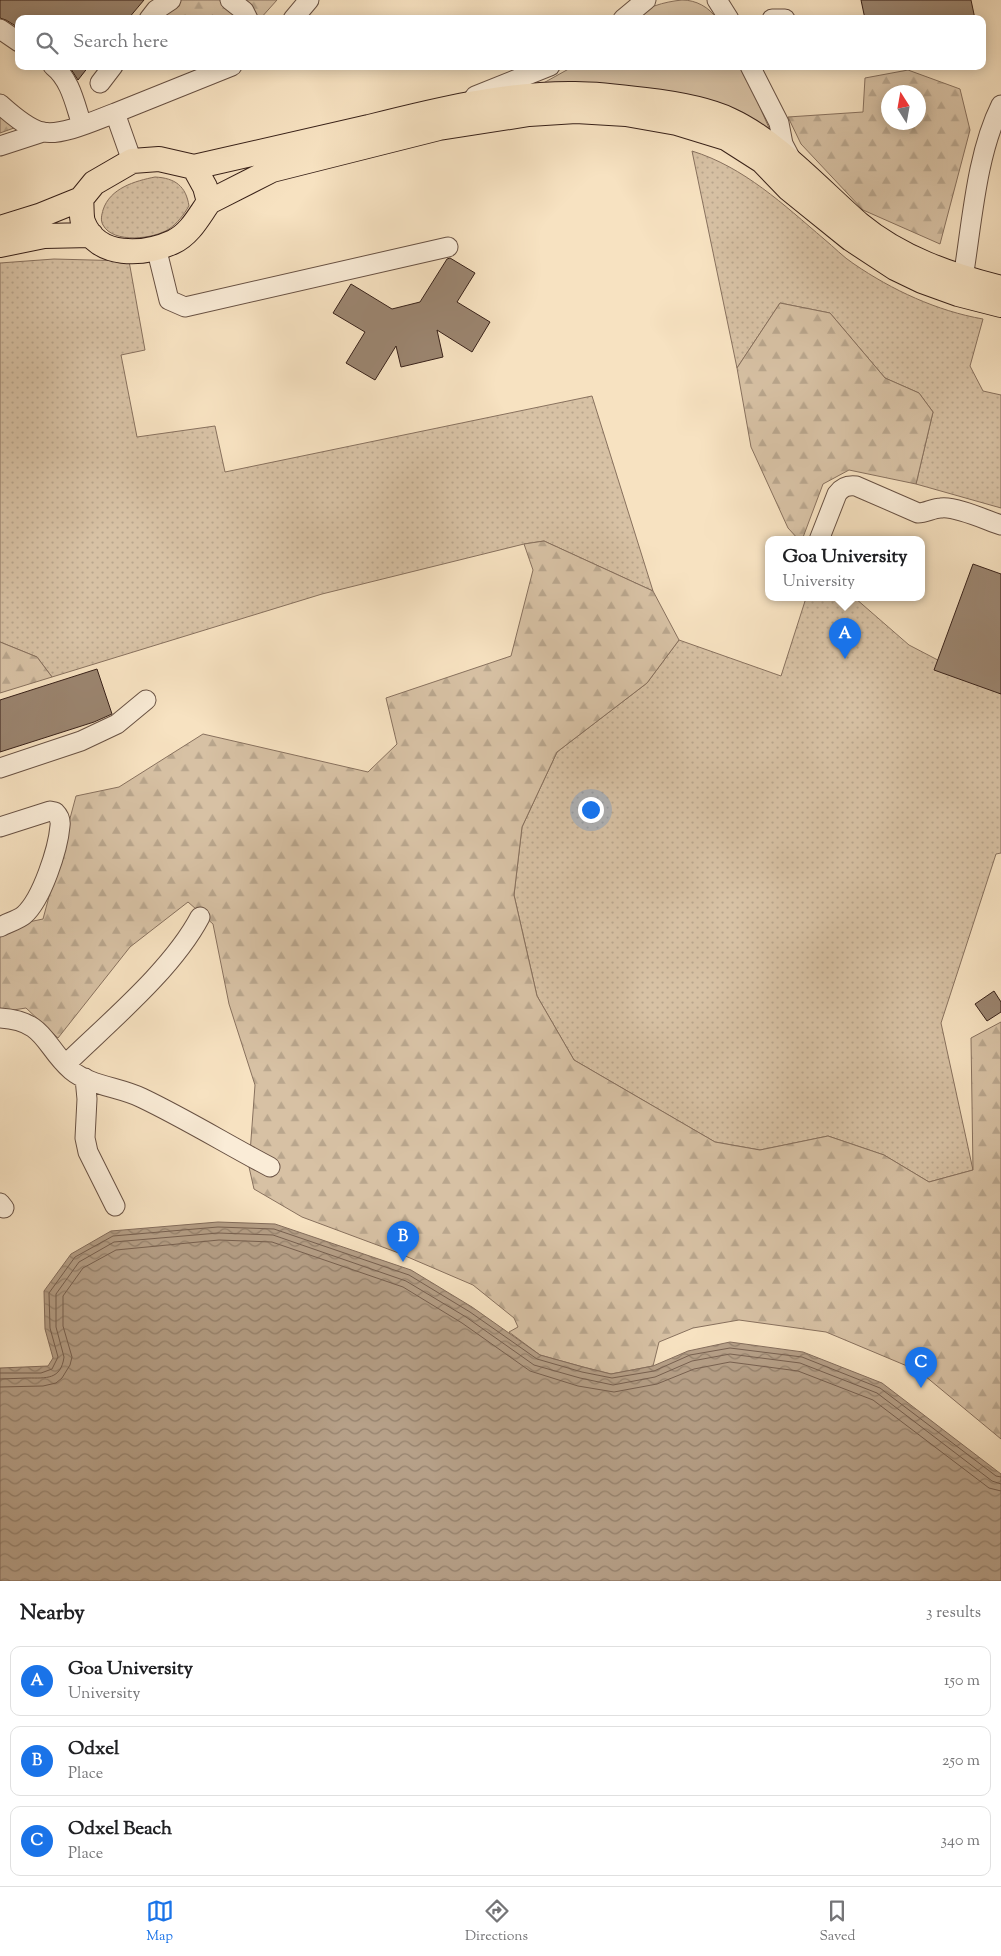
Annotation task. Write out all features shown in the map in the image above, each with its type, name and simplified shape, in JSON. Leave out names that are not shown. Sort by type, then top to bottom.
[{"type":"main road","points":[[0,228],[39,216],[81,199],[94,183],[132,161],[159,159],[194,167],[444,108],[528,96],[574,94],[620,96],[676,104],[730,120],[768,144],[861,225],[904,254],[928,266],[1001,288]]},
{"type":"main road","points":[[81,199],[83,221],[91,235],[102,246],[136,253],[174,242],[191,229],[208,202],[272,170],[439,128],[529,114],[576,111],[626,114],[677,123],[726,138],[762,161],[810,206],[851,239],[895,268],[922,281],[958,294],[1001,305]]},
{"type":"main road","points":[[194,167],[205,187],[208,202]]},
{"type":"main road","points":[[0,245],[44,236],[91,235]]},
{"type":"street","points":[[152,15],[171,0]]},
{"type":"street","points":[[230,0],[244,11],[246,15]]},
{"type":"street","points":[[296,15],[309,0]]},
{"type":"street","points":[[628,15],[646,0]]},
{"type":"street","points":[[717,0],[726,15]]},
{"type":"street","points":[[0,29],[15,39]]},
{"type":"street","points":[[57,70],[64,78],[70,90],[82,125]]},
{"type":"street","points":[[100,83],[110,70]]},
{"type":"street","points":[[0,146],[42,132],[60,131],[82,125],[222,70]]},
{"type":"street","points":[[444,108],[540,70]]},
{"type":"street","points":[[752,70],[779,124],[783,144],[795,167]]},
{"type":"street","points":[[0,104],[16,118],[42,132]]},
{"type":"street","points":[[963,278],[981,167],[992,122],[1001,105]]},
{"type":"street","points":[[115,113],[132,161]]},
{"type":"street","points":[[156,247],[169,300],[185,307],[448,247]]},
{"type":"street","points":[[821,536],[837,494],[840,489],[848,486],[856,486],[918,513],[950,508],[1001,525]]},
{"type":"street","points":[[0,768],[81,741],[117,724],[146,700]]},
{"type":"street","points":[[0,827],[50,811],[55,812],[59,817],[61,825],[50,870],[39,896],[24,915],[0,927]]},
{"type":"street","points":[[66,1064],[146,986],[189,937],[200,918]]},
{"type":"street","points":[[0,1018],[13,1019],[32,1026],[45,1037],[71,1070],[85,1078],[141,1098],[270,1167]]},
{"type":"street","points":[[85,1078],[87,1099],[85,1138],[88,1152],[115,1206]]},
{"type":"green space","points":[[168,0],[277,0],[264,15],[166,15]]},
{"type":"green space","points":[[692,1],[702,5],[714,15],[637,15],[668,2]]},
{"type":"green space","points":[[567,70],[744,70],[776,144],[538,86]]},
{"type":"green space","points":[[908,70],[960,89],[970,130],[940,244],[863,210],[801,144],[788,117],[863,112],[865,78]]},
{"type":"green space","points":[[0,116],[14,128],[0,133]]},
{"type":"green space","points":[[692,151],[729,167],[762,188],[850,261],[869,274],[899,291],[932,305],[983,319],[970,366],[983,391],[1001,395],[1001,508],[916,484],[933,412],[919,393],[885,378],[830,313],[780,303],[737,368]]},
{"type":"green space","points":[[155,177],[174,181],[185,193],[189,206],[178,221],[169,229],[144,237],[124,237],[108,231],[103,225],[101,217],[106,202],[111,196],[132,183]]},
{"type":"green space","points":[[54,259],[129,261],[145,350],[121,355],[137,437],[215,426],[225,472],[592,396],[653,591],[544,541],[524,544],[322,594],[52,677],[37,657],[0,642],[0,263]]},
{"type":"green space","points":[[780,303],[830,313],[885,378],[919,393],[933,412],[916,484],[849,470],[823,484],[804,536],[795,536],[788,528],[751,447],[737,368]]},
{"type":"green space","points":[[544,541],[653,591],[679,640],[647,683],[557,752],[522,827],[514,895],[537,996],[574,1060],[715,1142],[760,1150],[828,1136],[884,1155],[929,1182],[973,1170],[971,1038],[1001,1022],[1001,1439],[919,1371],[826,1332],[739,1320],[693,1328],[659,1342],[653,1366],[611,1374],[540,1355],[509,1332],[518,1327],[514,1318],[473,1285],[396,1252],[302,1217],[254,1189],[249,1167],[255,1085],[229,1004],[213,924],[188,902],[130,947],[58,1038],[26,1008],[0,1012],[0,928],[43,919],[76,796],[119,787],[203,734],[368,772],[397,744],[386,698],[511,656],[533,570],[524,544]]},
{"type":"green space","points":[[805,601],[858,601],[909,645],[1001,693],[1001,853],[996,854],[941,1023],[973,1170],[929,1182],[884,1155],[828,1136],[760,1150],[715,1142],[574,1060],[537,996],[514,895],[522,827],[557,752],[647,683],[679,640],[781,676]]},
{"type":"green space","points":[[0,642],[37,657],[52,677],[0,693]]},
{"type":"water","points":[[218,1222],[275,1224],[411,1270],[472,1307],[540,1355],[611,1374],[653,1366],[688,1351],[730,1342],[803,1352],[882,1383],[1001,1474],[1001,1581],[0,1581],[0,1368],[48,1366],[53,1358],[45,1329],[44,1291],[71,1254],[111,1231]]},
{"type":"building","points":[[0,0],[144,0],[131,15],[15,15],[15,26],[0,18]]},
{"type":"building","points":[[861,0],[971,0],[974,15],[864,15]]},
{"type":"building","points":[[72,70],[86,70],[78,80]]},
{"type":"building","points":[[450,258],[475,273],[457,302],[490,322],[472,352],[437,330],[443,357],[401,367],[396,346],[375,380],[346,363],[365,332],[333,313],[351,284],[392,309],[420,302],[447,259]]},
{"type":"building","points":[[973,564],[1001,574],[1001,694],[934,670]]},
{"type":"building","points":[[97,669],[112,714],[94,722],[0,752],[0,700]]},
{"type":"building","points":[[994,991],[1001,1002],[1001,1012],[987,1021],[975,1004]]},
{"type":"place","name":"Goa University","points":[[845,659]]},
{"type":"place","name":"Odxel","points":[[403,1262]]},
{"type":"place","name":"Odxel Beach","points":[[921,1388]]}]
